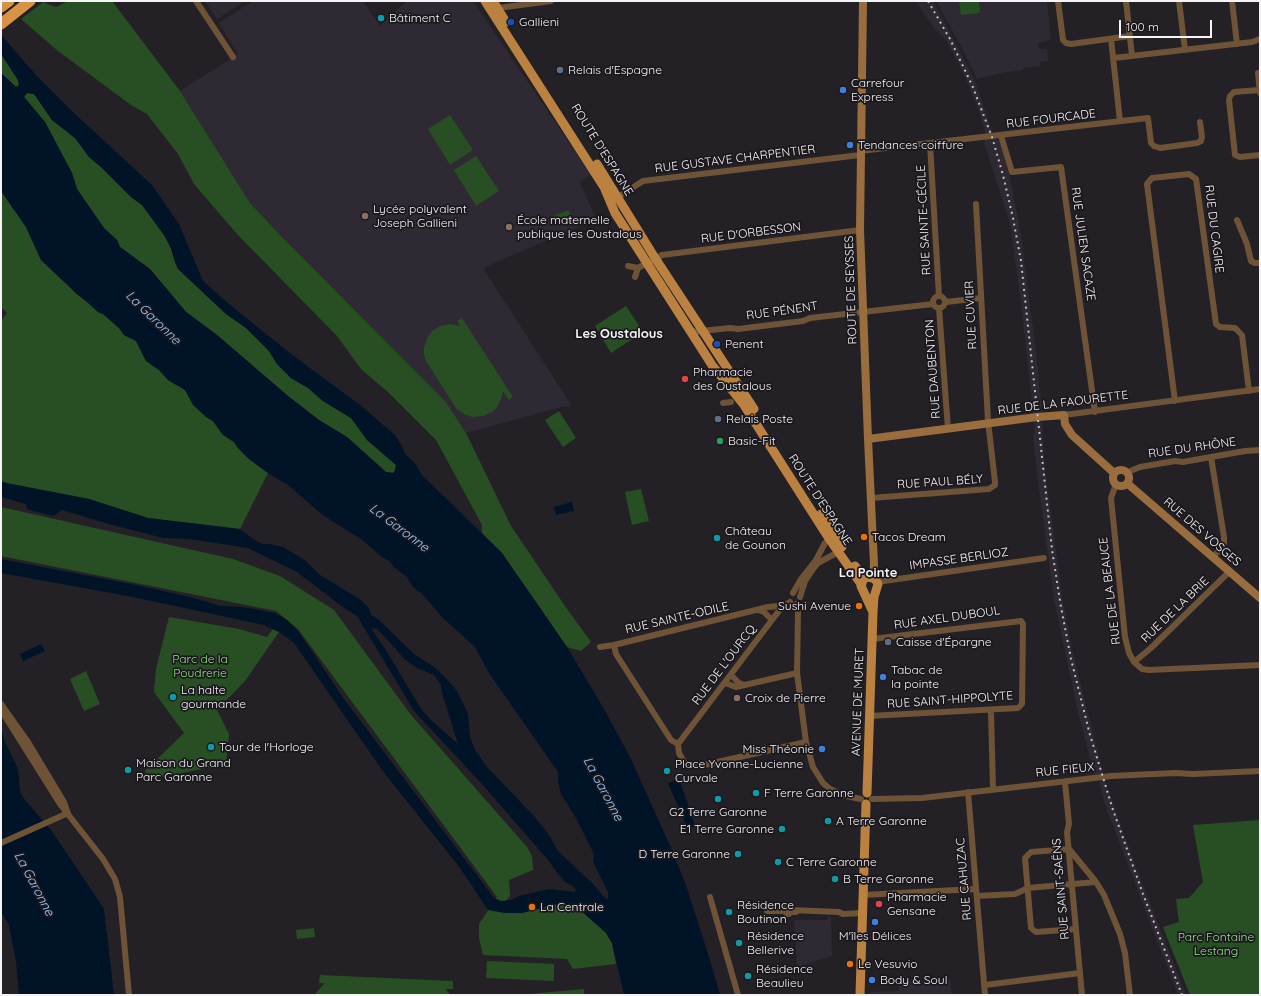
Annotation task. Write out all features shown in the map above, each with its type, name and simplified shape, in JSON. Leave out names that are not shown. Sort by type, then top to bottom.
[{"type":"highway","points":[[1,7],[9,1]]},
{"type":"highway","points":[[1,24],[30,1]]},
{"type":"main road","name":"ROUTE D'ESPAGNE","points":[[485,1],[494,7],[618,197],[655,258],[704,331],[833,539]]},
{"type":"main road","name":"ROUTE DE SEYSSES","points":[[863,1],[860,230],[874,564],[868,582]]},
{"type":"main road","name":"ROUTE D'ESPAGNE","points":[[494,7],[604,187],[615,213],[712,365],[744,405],[833,539],[868,582]]},
{"type":"main road","name":"RUE DE LA FAOURETTE","points":[[868,440],[1037,417],[1064,415]]},
{"type":"main road","points":[[1064,415],[1065,424],[1072,435],[1114,473]]},
{"type":"main road","points":[[1121,469],[1128,472],[1130,480],[1128,484],[1123,486],[1116,484],[1113,477],[1114,473],[1121,469]]},
{"type":"main road","name":"RUE DES VOSGES","points":[[1128,484],[1260,598]]},
{"type":"main road","name":"AVENUE DE MURET","points":[[860,995],[859,913],[863,895],[875,591],[870,594],[868,582]]},
{"type":"main road","name":"AVENUE DE MURET","points":[[868,582],[873,612]]},
{"type":"street","points":[[196,1],[233,58]]},
{"type":"street","points":[[494,7],[551,1]]},
{"type":"street","points":[[1058,1],[1063,40],[1066,43],[1071,44],[1130,36]]},
{"type":"street","points":[[1126,1],[1132,56]]},
{"type":"street","points":[[1179,1],[1185,50]]},
{"type":"street","points":[[1232,1],[1237,44]]},
{"type":"street","points":[[1111,39],[1120,121]]},
{"type":"street","points":[[1114,58],[1260,40]]},
{"type":"street","points":[[1258,73],[1260,91],[1234,92],[1231,93],[1229,100],[1235,155],[1240,157],[1260,155]]},
{"type":"street","name":"RUE FOURCADE","points":[[860,153],[1148,118],[1151,143],[1160,148],[1201,141],[1200,122]]},
{"type":"street","name":"RUE JULIEN SACAZE","points":[[1001,136],[1012,172],[1062,167],[1095,412]]},
{"type":"street","name":"RUE SAINTE-CÉCILE","points":[[930,144],[939,296]]},
{"type":"street","name":"RUE GUSTAVE CHARPENTIER","points":[[618,197],[643,181],[860,153]]},
{"type":"street","name":"RUE DU CAGIRE","points":[[1175,401],[1147,184],[1152,178],[1189,174],[1196,179],[1216,324],[1220,327],[1235,328],[1242,335],[1249,391]]},
{"type":"street","name":"RUE CUVIER","points":[[976,204],[989,424]]},
{"type":"street","points":[[1237,220],[1247,244],[1251,260],[1255,263],[1260,263]]},
{"type":"street","name":"RUE D'ORBESSON","points":[[646,262],[662,255],[860,230]]},
{"type":"street","points":[[635,278],[638,268],[646,262]]},
{"type":"street","points":[[628,266],[638,268]]},
{"type":"street","points":[[946,302],[944,298],[939,296],[934,298],[933,304],[935,307],[942,308],[946,302],[981,298]]},
{"type":"street","name":"RUE PÉNENT","points":[[704,331],[730,328],[738,329],[803,321],[810,318],[933,304]]},
{"type":"street","name":"RUE DAUBENTON","points":[[939,308],[948,429]]},
{"type":"street","points":[[691,332],[704,331]]},
{"type":"street","name":"RUE DE LA FAOURETTE","points":[[1064,415],[1260,389]]},
{"type":"street","points":[[723,403],[731,402]]},
{"type":"street","name":"RUE PAUL BÉLY","points":[[871,498],[992,488],[995,482],[989,424]]},
{"type":"street","name":"RUE DU RHÔNE","points":[[1128,472],[1140,466],[1260,450]]},
{"type":"street","points":[[1211,457],[1224,537],[1222,547],[1213,557]]},
{"type":"street","name":"RUE DE LA BEAUCE","points":[[1116,484],[1111,498],[1126,637],[1129,653],[1134,662]]},
{"type":"street","points":[[833,539],[825,544],[816,560],[801,579],[793,593],[789,596],[793,603],[800,600],[802,587],[818,563],[841,550]]},
{"type":"street","name":"IMPASSE BERLIOZ","points":[[868,582],[1044,558]]},
{"type":"street","name":"RUE DE LA BRIE","points":[[1134,662],[1152,648],[1229,572]]},
{"type":"street","points":[[793,593],[797,593],[800,597]]},
{"type":"street","name":"RUE DE L'OURCQ","points":[[678,744],[782,607],[793,603]]},
{"type":"street","name":"RUE FIEUX","points":[[793,603],[798,612],[797,673],[806,742],[813,767],[823,783],[830,789],[846,796],[866,799],[922,798],[1121,776],[1260,771]]},
{"type":"street","name":"RUE SAINTE-ODILE","points":[[600,647],[614,645],[758,610],[779,606],[782,607]]},
{"type":"street","points":[[758,610],[764,612],[772,620]]},
{"type":"street","name":"RUE AXEL DUBOUL","points":[[872,639],[1017,620],[1021,621],[1023,624]]},
{"type":"street","name":"RUE SAINT-HIPPOLYTE","points":[[869,716],[1018,708],[1022,704],[1023,624]]},
{"type":"street","points":[[614,645],[616,654],[671,740],[678,744],[678,753],[684,762],[690,766],[700,766],[806,742]]},
{"type":"street","points":[[1134,662],[1142,669],[1149,670],[1260,664]]},
{"type":"street","points":[[725,683],[736,687],[797,673]]},
{"type":"street","points":[[731,675],[739,683],[744,684]]},
{"type":"street","points":[[1,704],[31,748],[64,802],[68,813]]},
{"type":"street","points":[[1,710],[60,804],[108,866],[115,879],[120,897],[129,995]]},
{"type":"street","points":[[991,712],[993,789]]},
{"type":"street","name":"RUE SAINT-SAËNS","points":[[1065,782],[1068,824],[1067,832],[1082,995]]},
{"type":"street","name":"RUE CAHUZAC","points":[[968,792],[985,995]]},
{"type":"street","points":[[1,843],[68,813]]},
{"type":"street","points":[[1076,929],[1036,932],[1031,928],[1025,858],[1027,854],[1031,852],[1069,849],[1096,882],[1104,895],[1120,934],[1125,952],[1130,995]]},
{"type":"street","points":[[977,896],[1015,894],[1028,888],[1096,882]]},
{"type":"street","points":[[863,895],[975,889]]},
{"type":"street","points":[[710,897],[738,995]]},
{"type":"street","points":[[767,911],[784,911],[788,908],[790,910],[851,911],[859,913]]},
{"type":"street","points":[[985,985],[1080,973]]},
{"type":"shaded area","points":[[205,1],[245,1],[217,19]]},
{"type":"shaded area","name":"Lycée polyvalent Joseph Gallieni","points":[[253,1],[363,1],[380,26],[407,1],[473,1],[591,175],[580,182],[596,219],[483,268],[572,406],[561,407],[466,433],[446,402],[250,203],[180,91],[238,54],[219,23]]},
{"type":"shaded area","points":[[916,1],[934,1],[975,81],[992,131],[996,139],[1001,142],[1010,177],[1021,236],[1036,352],[1042,412],[1044,461],[1062,597],[1072,650],[1105,781],[1139,875],[1186,995],[1178,995],[1104,802],[1098,774],[1094,774],[1077,708],[1054,599],[1036,467],[1033,437],[1035,429],[1020,295],[1010,223],[984,143],[986,134],[979,111],[963,72],[946,40],[934,28]]},
{"type":"shaded area","points":[[936,1],[1047,1],[1051,40],[1038,43],[1039,49],[1047,49],[1048,61],[1040,62],[1040,66],[1023,68],[1023,70],[1001,73],[977,79]]},
{"type":"shaded area","points":[[827,917],[831,917],[832,956],[797,967],[794,920],[827,920]]},
{"type":"shaded area","points":[[950,979],[952,995],[870,995],[870,992],[899,991],[898,981]]},
{"type":"green space","points":[[68,1],[112,1],[180,91],[250,203],[446,402],[466,433],[511,526],[591,642],[581,651],[567,647],[502,553],[482,533],[482,525],[436,440],[388,392],[361,369],[337,336],[237,234],[194,184],[178,154],[147,114],[131,105],[58,51],[21,19],[43,2],[56,7]]},
{"type":"green space","points":[[959,1],[979,1],[980,13],[961,15]]},
{"type":"green space","points":[[1,54],[18,80],[19,85],[16,87],[1,73]]},
{"type":"green space","points":[[27,93],[34,94],[52,120],[75,138],[89,157],[131,197],[142,205],[164,235],[178,269],[226,314],[246,328],[269,351],[277,364],[291,378],[308,388],[323,401],[351,418],[367,440],[396,465],[393,473],[386,472],[347,437],[319,420],[288,396],[217,335],[186,312],[150,269],[120,247],[117,240],[104,228],[77,189],[72,173],[45,122],[24,97]]},
{"type":"green space","points":[[450,115],[473,150],[450,165],[428,129]]},
{"type":"green space","points":[[476,156],[499,191],[476,206],[454,170]]},
{"type":"green space","points":[[1,191],[26,227],[41,260],[78,295],[119,328],[124,335],[136,341],[146,361],[159,370],[168,380],[185,390],[206,417],[213,421],[223,435],[234,442],[249,459],[268,473],[240,529],[148,518],[89,499],[1,481],[1,321],[7,313],[1,307]]},
{"type":"green space","points":[[568,210],[572,218],[555,225],[551,217]]},
{"type":"green space","points":[[626,306],[643,332],[611,353],[595,326]]},
{"type":"green space","points":[[462,318],[513,397],[509,400],[503,391],[497,407],[492,412],[483,416],[472,417],[464,414],[456,408],[426,361],[424,354],[424,347],[432,331],[440,326],[449,324],[460,326],[457,321]]},
{"type":"green space","points":[[559,411],[576,438],[563,447],[545,420]]},
{"type":"green space","points":[[641,489],[649,521],[632,525],[625,492]]},
{"type":"green space","points":[[1,507],[233,559],[280,576],[334,610],[411,715],[527,847],[532,856],[533,870],[509,880],[510,896],[497,912],[522,913],[557,904],[570,905],[580,910],[606,933],[612,943],[616,964],[573,969],[567,959],[483,955],[479,938],[479,924],[497,897],[298,629],[276,611],[1,556]]},
{"type":"green space","name":"Parc de la Poudrerie","points":[[169,617],[239,629],[267,637],[273,629],[279,632],[245,681],[217,710],[229,734],[226,764],[149,780],[145,771],[184,733],[154,692],[156,669]]},
{"type":"green space","points":[[86,671],[100,704],[84,711],[70,679]]},
{"type":"green space","name":"Parc Fontaine Lestang","points":[[1260,820],[1260,995],[1190,995],[1163,927],[1179,922],[1176,899],[1189,898],[1203,882],[1193,825]]},
{"type":"green space","points":[[314,928],[315,937],[297,939],[296,930]]},
{"type":"green space","points":[[487,961],[554,964],[554,981],[486,978]]},
{"type":"green space","points":[[320,975],[453,981],[453,989],[445,989],[451,995],[314,995],[325,983],[319,983]]},
{"type":"green space","points":[[584,989],[584,995],[517,995]]},
{"type":"water","name":"La Garonne","points":[[1,35],[37,76],[75,114],[152,185],[179,224],[203,281],[291,354],[360,405],[395,435],[405,454],[414,462],[422,475],[502,553],[567,647],[604,709],[630,757],[672,850],[686,885],[720,995],[624,995],[612,943],[606,933],[580,910],[570,905],[557,904],[522,913],[505,913],[488,910],[460,868],[382,770],[294,643],[279,632],[264,625],[133,597],[1,573],[1,559],[136,585],[190,597],[221,606],[243,607],[275,613],[287,620],[299,632],[344,699],[494,898],[501,901],[511,900],[519,896],[549,889],[575,892],[576,890],[573,886],[565,882],[549,861],[481,783],[414,711],[357,616],[344,608],[297,572],[248,548],[189,539],[163,538],[62,510],[53,516],[27,509],[26,504],[1,497],[1,481],[89,499],[148,518],[240,529],[256,541],[263,544],[283,547],[306,561],[320,575],[361,600],[369,608],[371,615],[379,620],[414,654],[434,667],[443,675],[457,691],[468,714],[470,737],[475,750],[487,767],[534,816],[549,835],[558,851],[594,885],[605,898],[608,898],[608,892],[593,862],[594,855],[592,850],[576,818],[561,794],[558,781],[558,772],[489,673],[475,647],[443,618],[422,594],[412,586],[407,577],[395,568],[389,561],[361,539],[324,516],[288,485],[249,459],[234,442],[223,435],[213,421],[206,417],[193,405],[185,390],[168,380],[159,370],[146,361],[136,341],[124,335],[119,328],[78,295],[41,260],[26,227],[1,191],[1,73],[16,87],[19,85],[18,80],[1,54]],"holes":[[[27,93],[34,94],[52,120],[75,138],[89,157],[131,197],[142,205],[164,235],[171,248],[178,269],[226,314],[246,328],[269,351],[277,364],[291,378],[308,388],[323,401],[351,418],[367,440],[396,465],[393,473],[386,472],[347,437],[319,420],[288,396],[217,335],[186,312],[150,269],[120,247],[117,240],[104,228],[77,189],[72,173],[45,122],[24,97]],[[371,628],[377,629],[404,659],[417,668],[434,675],[441,685],[442,693],[458,744],[421,709]]]},
{"type":"water","points":[[572,502],[574,511],[556,515],[554,507]]},
{"type":"water","points":[[41,644],[45,651],[23,661],[20,654]]},
{"type":"water","name":"La Garonne","points":[[1,730],[18,769],[20,792],[51,830],[104,909],[114,995],[19,995],[16,962],[9,925],[1,912]]},
{"type":"water","points":[[679,779],[695,825],[688,829],[668,783]]},
{"type":"railway","points":[[928,1],[950,39],[972,85],[992,137],[1003,175],[1021,261],[1052,550],[1071,659],[1090,735],[1113,810],[1143,894],[1182,995]]},
{"type":"place","name":"Bâtiment C","points":[[381,18]]},
{"type":"place","name":"Gallieni","points":[[511,22]]},
{"type":"place","name":"Relais d'Espagne","points":[[560,70]]},
{"type":"place","name":"Carrefour Express","points":[[843,90]]},
{"type":"place","name":"Tendances coiffure","points":[[850,145]]},
{"type":"place","name":"Lycée polyvalent Joseph Gallieni","points":[[365,216]]},
{"type":"place","name":"École maternelle publique les Oustalous","points":[[509,227]]},
{"type":"place","name":"Penent","points":[[717,344]]},
{"type":"place","name":"Pharmacie des Oustalous","points":[[685,379]]},
{"type":"place","name":"Relais Poste","points":[[718,419]]},
{"type":"place","name":"Basic-Fit","points":[[720,441]]},
{"type":"place","name":"Tacos Dream","points":[[864,537]]},
{"type":"place","name":"Château de Gounon","points":[[717,538]]},
{"type":"place","name":"Sushi Avenue","points":[[859,606]]},
{"type":"place","name":"Caisse d'Épargne","points":[[888,642]]},
{"type":"place","name":"Tabac de la pointe","points":[[883,677]]},
{"type":"place","name":"La halte gourmande","points":[[173,697]]},
{"type":"place","name":"Croix de Pierre","points":[[737,698]]},
{"type":"place","name":"Tour de l'Horloge","points":[[211,747]]},
{"type":"place","name":"Miss Théonie","points":[[822,749]]},
{"type":"place","name":"Maison du Grand Parc Garonne","points":[[128,770]]},
{"type":"place","name":"Place Yvonne-Lucienne Curvale","points":[[667,771]]},
{"type":"place","name":"F Terre Garonne","points":[[756,793]]},
{"type":"place","name":"G2 Terre Garonne","points":[[718,799]]},
{"type":"place","name":"A Terre Garonne","points":[[828,821]]},
{"type":"place","name":"E1 Terre Garonne","points":[[782,829]]},
{"type":"place","name":"D Terre Garonne","points":[[738,854]]},
{"type":"place","name":"C Terre Garonne","points":[[778,862]]},
{"type":"place","name":"B Terre Garonne","points":[[835,879]]},
{"type":"place","name":"Pharmacie Gensane","points":[[879,904]]},
{"type":"place","name":"La Centrale","points":[[532,907]]},
{"type":"place","name":"Résidence Boutinon","points":[[729,912]]},
{"type":"place","name":"M'îles Délices","points":[[875,922]]},
{"type":"place","name":"Résidence Bellerive","points":[[739,943]]},
{"type":"place","name":"Le Vesuvio","points":[[850,964]]},
{"type":"place","name":"Résidence Beaulieu","points":[[748,976]]},
{"type":"place","name":"Body & Soul","points":[[872,980]]},
{"type":"district","name":"Les Oustalous","points":[[619,334]]},
{"type":"district","name":"La Pointe","points":[[868,573]]}]
